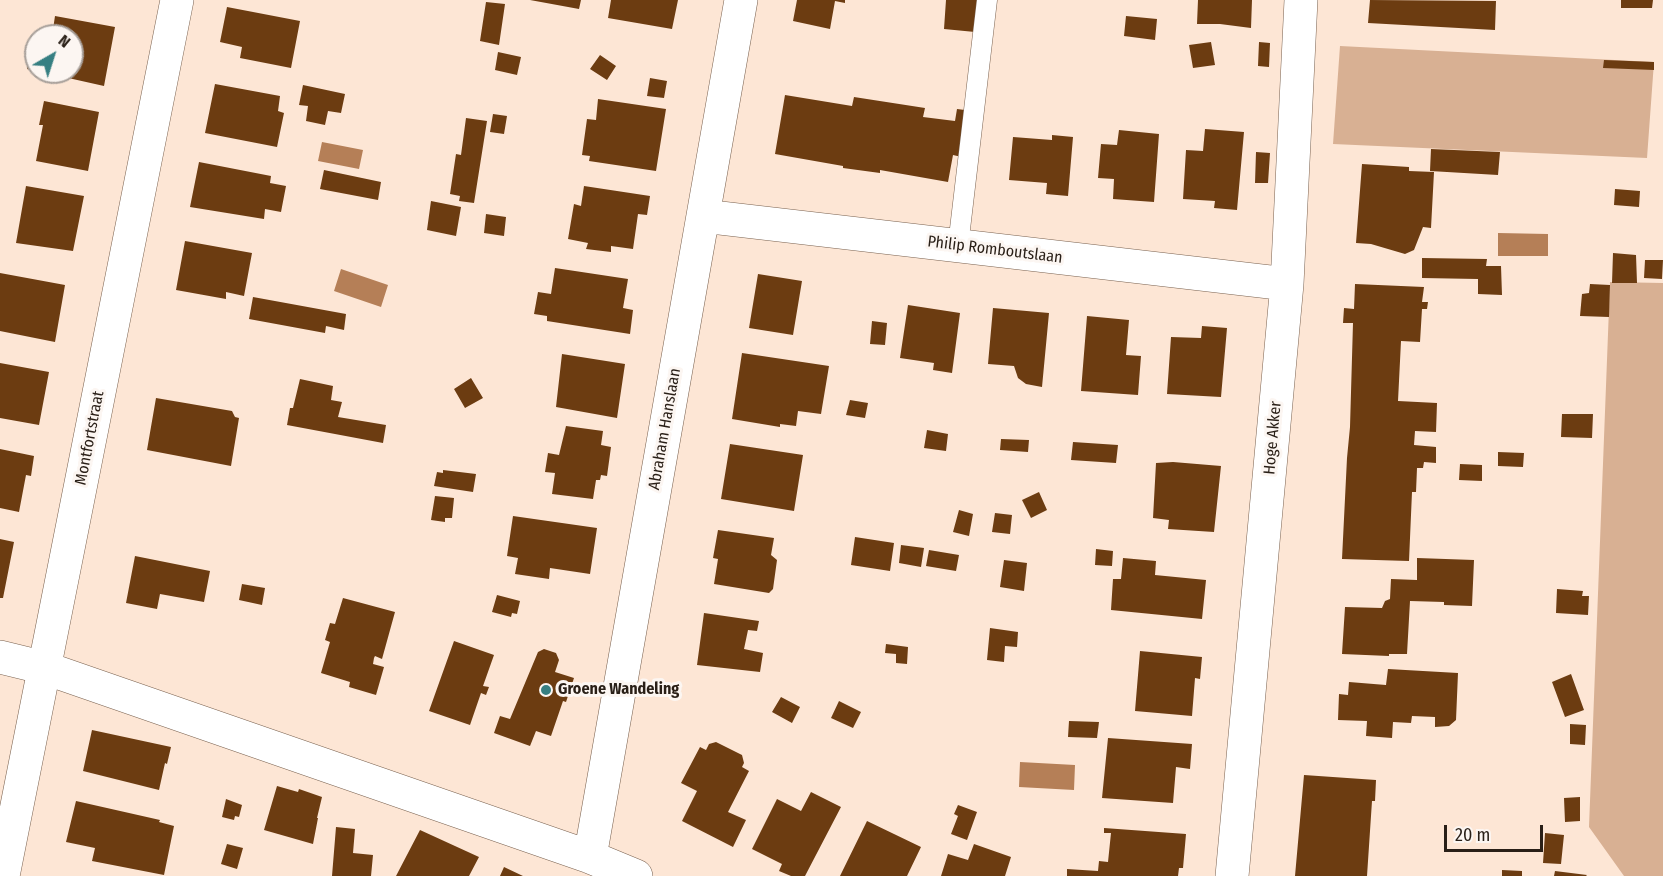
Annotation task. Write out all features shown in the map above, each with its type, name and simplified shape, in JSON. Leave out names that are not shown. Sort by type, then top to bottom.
[{"type":"street","name":"Montfortstraat","points":[[3,876],[177,0]]},
{"type":"street","name":"Abraham Hanslaan","points":[[590,857],[741,0]]},
{"type":"street","name":"Hoge Akker","points":[[1232,876],[1287,284],[1301,0]]},
{"type":"street","name":"Philip Romboutslaan","points":[[703,216],[1287,284]]},
{"type":"street","points":[[0,657],[45,668],[590,857],[636,876]]},
{"type":"lane","points":[[958,246],[987,0]]},
{"type":"shaded area","points":[[1340,46],[1654,62],[1647,158],[1333,144]]},
{"type":"shaded area","points":[[322,142],[363,150],[359,169],[318,161]]},
{"type":"shaded area","points":[[1498,233],[1548,234],[1548,256],[1498,256]]},
{"type":"shaded area","points":[[341,269],[388,285],[381,307],[334,291]]},
{"type":"shaded area","points":[[1610,282],[1663,283],[1663,876],[1624,876],[1589,827]]},
{"type":"shaded area","points":[[1020,762],[1075,765],[1074,790],[1019,787]]},
{"type":"building","points":[[530,0],[581,0],[579,9]]},
{"type":"building","points":[[611,0],[678,0],[672,29],[608,18]]},
{"type":"building","points":[[797,0],[845,0],[845,3],[835,1],[830,29],[793,21]]},
{"type":"building","points":[[946,0],[977,0],[975,32],[944,29]]},
{"type":"building","points":[[1198,0],[1252,0],[1251,28],[1197,24]]},
{"type":"building","points":[[1370,0],[1496,1],[1495,30],[1368,23]]},
{"type":"building","points":[[1621,0],[1653,0],[1652,8],[1621,8]]},
{"type":"building","points":[[486,2],[505,4],[499,45],[480,41]]},
{"type":"building","points":[[227,7],[300,21],[291,68],[240,58],[242,47],[220,42]]},
{"type":"building","points":[[55,16],[115,27],[104,86],[84,82],[84,24],[54,24]]},
{"type":"building","points":[[1126,16],[1157,19],[1155,40],[1124,36]]},
{"type":"building","points":[[1211,42],[1215,65],[1193,68],[1189,45]]},
{"type":"building","points":[[1259,42],[1270,43],[1269,67],[1258,66]]},
{"type":"building","points":[[498,52],[521,57],[517,75],[495,70]]},
{"type":"building","points":[[600,55],[616,66],[607,80],[590,69]]},
{"type":"building","points":[[1604,60],[1654,62],[1654,70],[1603,68]]},
{"type":"building","points":[[650,78],[667,81],[664,98],[647,96]]},
{"type":"building","points":[[215,84],[280,96],[278,111],[284,113],[277,147],[205,133]]},
{"type":"building","points":[[303,85],[345,94],[341,113],[328,111],[325,125],[306,121],[308,106],[299,105]]},
{"type":"building","points":[[785,95],[852,106],[854,97],[925,108],[923,117],[955,121],[957,109],[973,111],[966,158],[953,155],[948,182],[880,170],[880,173],[843,168],[843,166],[775,154]]},
{"type":"building","points":[[598,99],[666,109],[656,171],[589,161],[590,156],[582,155],[587,119],[596,120]]},
{"type":"building","points":[[44,101],[99,112],[88,171],[36,161],[43,125],[39,125]]},
{"type":"building","points":[[493,114],[507,116],[504,134],[490,132]]},
{"type":"building","points":[[466,118],[487,121],[474,203],[459,201],[460,196],[450,194],[456,154],[461,155]]},
{"type":"building","points":[[1205,129],[1244,132],[1237,210],[1214,208],[1215,201],[1183,199],[1186,150],[1203,151]]},
{"type":"building","points":[[1119,130],[1159,134],[1154,202],[1113,199],[1114,179],[1098,178],[1101,144],[1117,145]]},
{"type":"building","points":[[1052,135],[1073,137],[1068,196],[1046,194],[1047,183],[1009,180],[1013,137],[1052,140]]},
{"type":"building","points":[[1431,149],[1500,152],[1498,175],[1430,171]]},
{"type":"building","points":[[1256,152],[1270,153],[1268,183],[1255,183]]},
{"type":"building","points":[[199,162],[271,176],[270,183],[286,186],[281,212],[265,209],[264,219],[190,207]]},
{"type":"building","points":[[1362,164],[1409,167],[1409,171],[1434,172],[1431,228],[1423,227],[1414,250],[1405,254],[1371,244],[1356,243]]},
{"type":"building","points":[[324,170],[381,182],[378,200],[320,189]]},
{"type":"building","points":[[26,186],[84,196],[73,251],[16,243]]},
{"type":"building","points":[[584,186],[650,196],[647,215],[638,214],[633,249],[611,246],[611,252],[586,249],[588,243],[568,239],[574,204],[581,206]]},
{"type":"building","points":[[1615,189],[1640,191],[1639,207],[1614,205]]},
{"type":"building","points":[[431,201],[461,207],[456,236],[427,230]]},
{"type":"building","points":[[486,214],[506,217],[504,236],[484,233]]},
{"type":"building","points":[[185,241],[252,253],[244,296],[226,292],[226,299],[176,290]]},
{"type":"building","points":[[1613,253],[1636,255],[1637,283],[1612,283]]},
{"type":"building","points":[[1422,258],[1487,259],[1486,266],[1501,266],[1502,295],[1478,294],[1478,279],[1422,278]]},
{"type":"building","points":[[1645,260],[1663,260],[1662,279],[1644,278]]},
{"type":"building","points":[[555,268],[628,279],[623,308],[633,310],[630,334],[547,321],[547,316],[534,314],[538,292],[551,294]]},
{"type":"building","points":[[0,273],[65,285],[55,342],[0,331]]},
{"type":"building","points":[[758,274],[802,281],[793,335],[749,328]]},
{"type":"building","points":[[1355,284],[1424,287],[1422,302],[1428,302],[1427,309],[1422,309],[1420,342],[1401,341],[1398,401],[1437,403],[1436,432],[1415,431],[1414,445],[1436,447],[1436,463],[1424,462],[1423,468],[1417,468],[1416,492],[1412,492],[1409,561],[1342,559],[1350,427],[1353,323],[1343,323],[1344,308],[1354,309]]},
{"type":"building","points":[[1590,284],[1610,285],[1609,317],[1580,316],[1582,294],[1589,293]]},
{"type":"building","points":[[253,297],[346,314],[344,330],[326,326],[325,333],[249,319]]},
{"type":"building","points":[[908,305],[960,313],[952,373],[933,370],[934,363],[900,358]]},
{"type":"building","points":[[993,308],[1049,313],[1042,387],[1026,384],[1018,378],[1014,366],[988,364]]},
{"type":"building","points":[[1087,316],[1129,320],[1126,355],[1141,356],[1138,395],[1081,391]]},
{"type":"building","points":[[872,321],[887,323],[885,345],[870,344]]},
{"type":"building","points":[[1202,326],[1227,328],[1221,397],[1167,394],[1171,337],[1201,338]]},
{"type":"building","points":[[742,353],[829,366],[821,414],[798,411],[796,426],[780,424],[780,427],[732,419]]},
{"type":"building","points":[[562,354],[625,364],[617,418],[556,407]]},
{"type":"building","points":[[0,363],[49,372],[39,425],[0,418]]},
{"type":"building","points":[[471,378],[483,398],[465,408],[454,389]]},
{"type":"building","points":[[300,379],[333,386],[331,400],[342,402],[338,417],[386,425],[383,443],[287,425]]},
{"type":"building","points":[[156,398],[232,411],[235,417],[239,418],[231,466],[147,450]]},
{"type":"building","points":[[850,400],[868,403],[865,418],[846,415]]},
{"type":"building","points":[[1562,414],[1593,414],[1592,438],[1561,437]]},
{"type":"building","points":[[566,426],[603,431],[601,445],[611,447],[607,476],[601,475],[600,480],[596,480],[593,499],[552,494],[555,473],[545,472],[548,453],[559,455]]},
{"type":"building","points":[[927,430],[948,434],[946,451],[924,448]]},
{"type":"building","points":[[1001,439],[1029,440],[1028,452],[1000,450]]},
{"type":"building","points":[[1073,442],[1118,445],[1116,463],[1071,460]]},
{"type":"building","points":[[730,444],[803,455],[794,511],[721,499]]},
{"type":"building","points":[[0,449],[34,456],[31,476],[26,475],[19,512],[0,508]]},
{"type":"building","points":[[1498,452],[1524,453],[1523,467],[1498,466]]},
{"type":"building","points":[[1156,463],[1221,466],[1214,532],[1168,529],[1169,520],[1153,518]]},
{"type":"building","points":[[1460,464],[1482,465],[1482,481],[1459,480]]},
{"type":"building","points":[[443,470],[476,474],[473,492],[434,486],[437,472],[443,473]]},
{"type":"building","points":[[1039,492],[1047,510],[1031,518],[1022,500]]},
{"type":"building","points":[[435,496],[454,498],[452,518],[445,518],[445,522],[431,520]]},
{"type":"building","points":[[959,510],[973,514],[969,536],[953,532]]},
{"type":"building","points":[[995,513],[1012,515],[1010,534],[992,532]]},
{"type":"building","points":[[513,516],[597,528],[590,574],[550,568],[549,579],[515,574],[518,558],[507,556]]},
{"type":"building","points":[[718,530],[774,538],[771,555],[777,560],[773,589],[769,593],[714,584],[718,559],[713,558]]},
{"type":"building","points":[[855,537],[894,543],[890,571],[851,565]]},
{"type":"building","points":[[0,539],[14,542],[3,598],[0,598]]},
{"type":"building","points":[[901,545],[924,548],[921,567],[899,563]]},
{"type":"building","points":[[1096,549],[1113,551],[1112,566],[1095,565]]},
{"type":"building","points":[[929,550],[959,555],[956,571],[926,566]]},
{"type":"building","points":[[135,556],[210,571],[204,602],[160,594],[157,609],[126,603]]},
{"type":"building","points":[[1123,558],[1156,561],[1155,575],[1206,580],[1202,619],[1111,610],[1113,579],[1121,579]]},
{"type":"building","points":[[1417,558],[1474,560],[1472,606],[1410,601],[1407,654],[1389,654],[1389,656],[1342,654],[1345,607],[1382,608],[1385,601],[1390,599],[1391,579],[1417,580]]},
{"type":"building","points":[[1004,560],[1027,563],[1024,591],[1000,587]]},
{"type":"building","points":[[242,584],[265,588],[262,605],[239,600]]},
{"type":"building","points":[[1557,589],[1583,591],[1582,596],[1589,596],[1588,615],[1556,613]]},
{"type":"building","points":[[497,595],[520,601],[517,614],[512,613],[511,617],[492,612]]},
{"type":"building","points":[[343,598],[395,612],[382,659],[375,656],[374,658],[373,664],[384,667],[376,695],[349,687],[350,682],[321,673],[330,642],[325,640],[330,623],[335,624]]},
{"type":"building","points":[[704,613],[759,621],[757,631],[748,630],[744,649],[763,653],[760,672],[697,665]]},
{"type":"building","points":[[990,628],[1018,632],[1017,647],[1005,646],[1004,662],[987,660]]},
{"type":"building","points":[[454,641],[494,655],[483,686],[489,687],[486,695],[481,693],[470,725],[429,711]]},
{"type":"building","points":[[886,644],[908,647],[907,664],[896,663],[896,654],[885,653]]},
{"type":"building","name":"Groene Wandeling","points":[[544,649],[556,653],[559,660],[555,672],[574,678],[551,736],[536,731],[530,746],[494,733],[500,716],[510,719],[538,652]]},
{"type":"building","points":[[1140,651],[1202,657],[1200,679],[1195,678],[1192,716],[1135,711]]},
{"type":"building","points":[[1388,669],[1458,673],[1456,720],[1449,726],[1435,727],[1435,717],[1412,716],[1411,723],[1393,722],[1392,738],[1366,736],[1367,721],[1338,720],[1339,694],[1348,695],[1349,682],[1386,685]]},
{"type":"building","points":[[1571,674],[1584,710],[1565,717],[1552,682]]},
{"type":"building","points":[[781,697],[800,707],[792,723],[772,712]]},
{"type":"building","points":[[839,701],[861,712],[853,728],[831,718]]},
{"type":"building","points":[[1069,721],[1099,722],[1097,738],[1068,737]]},
{"type":"building","points":[[1570,724],[1586,725],[1585,745],[1570,744]]},
{"type":"building","points":[[92,730],[171,747],[159,790],[83,771]]},
{"type":"building","points":[[1108,738],[1192,744],[1190,769],[1176,767],[1173,803],[1102,798]]},
{"type":"building","points":[[716,742],[742,755],[744,763],[742,767],[749,771],[728,812],[746,820],[733,847],[682,821],[697,791],[681,783],[700,747],[706,750],[709,744]]},
{"type":"building","points":[[1304,775],[1376,780],[1375,801],[1372,801],[1367,876],[1295,876]]},
{"type":"building","points":[[277,786],[298,792],[299,789],[322,797],[313,844],[264,830]]},
{"type":"building","points":[[811,792],[841,807],[805,876],[791,876],[779,871],[782,864],[752,849],[777,799],[801,811]]},
{"type":"building","points":[[1580,797],[1580,821],[1565,822],[1564,798]]},
{"type":"building","points":[[226,799],[242,805],[239,817],[235,816],[234,820],[222,817]]},
{"type":"building","points":[[76,801],[160,820],[159,822],[174,826],[164,875],[92,861],[95,848],[66,842]]},
{"type":"building","points":[[958,805],[977,812],[967,840],[951,834],[958,816],[954,814]]},
{"type":"building","points":[[867,821],[921,847],[907,876],[840,876]]},
{"type":"building","points":[[336,827],[355,829],[353,853],[373,855],[371,876],[332,876]]},
{"type":"building","points":[[1104,828],[1186,834],[1183,868],[1179,868],[1178,876],[1067,876],[1067,869],[1098,871],[1099,861],[1108,862],[1111,833],[1104,833]]},
{"type":"building","points":[[420,830],[479,857],[469,876],[396,876]]},
{"type":"building","points":[[1545,833],[1564,835],[1561,864],[1543,863]]},
{"type":"building","points":[[227,844],[243,848],[237,869],[221,864]]},
{"type":"building","points":[[974,844],[1011,857],[1005,876],[941,876],[948,854],[968,860]]},
{"type":"building","points":[[504,867],[523,876],[500,876]]},
{"type":"building","points":[[1502,870],[1522,871],[1522,876],[1502,876]]},
{"type":"building","points":[[1555,871],[1587,875],[1554,876]]},
{"type":"place","name":"Groene Wandeling","points":[[546,690]]}]
